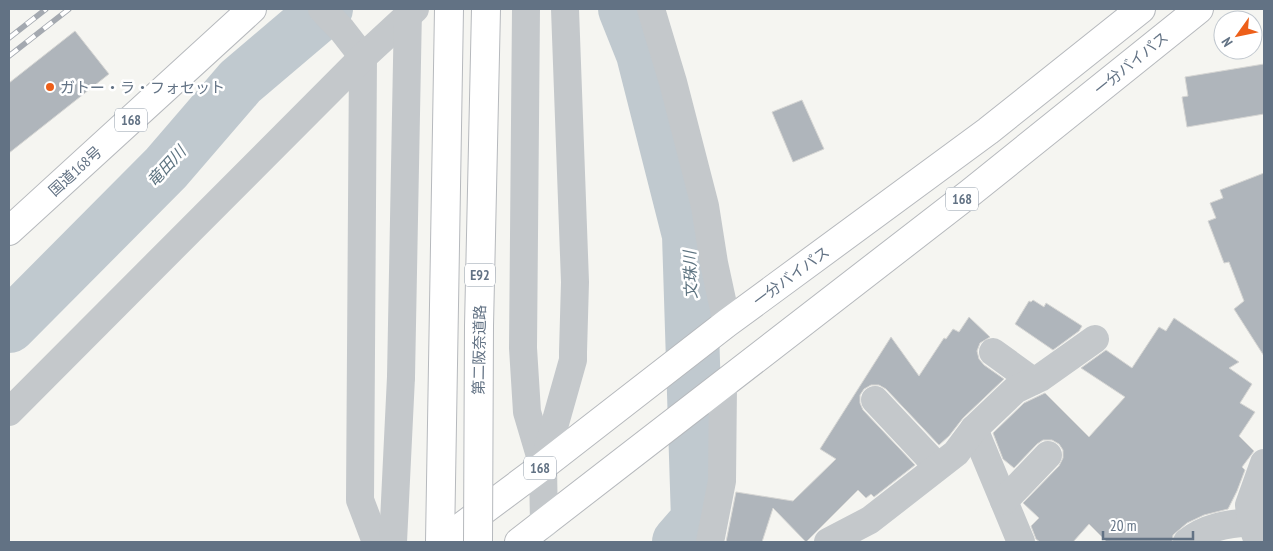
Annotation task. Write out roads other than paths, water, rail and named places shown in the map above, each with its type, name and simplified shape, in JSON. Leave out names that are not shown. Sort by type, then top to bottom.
[{"type":"highway","name":"国道168号","points":[[9,231],[252,9]]},
{"type":"highway","name":"E92","points":[[441,542],[449,9]]},
{"type":"highway","name":"第二阪奈道路","points":[[478,542],[479,326],[486,9]]},
{"type":"highway","name":"一分バイパス","points":[[441,542],[543,466],[722,327],[988,131],[1140,9]]},
{"type":"highway","name":"一分バイパス","points":[[519,542],[543,533],[657,436],[970,193],[1199,9]]},
{"type":"street","points":[[322,9],[342,30],[363,57],[360,500],[376,542]]},
{"type":"street","points":[[393,542],[401,377],[408,9]]},
{"type":"street","points":[[9,412],[363,57],[415,9]]},
{"type":"street","points":[[526,9],[523,348],[527,412],[543,466]]},
{"type":"street","points":[[543,533],[543,466],[573,360],[575,282],[565,9]]},
{"type":"street","points":[[651,9],[673,82],[705,206],[722,327]]},
{"type":"street","points":[[828,542],[870,520],[956,453],[974,429],[1016,390],[1034,381],[1095,339]]},
{"type":"street","points":[[993,352],[1034,381]]},
{"type":"street","points":[[710,542],[722,482],[723,385]]},
{"type":"street","points":[[875,400],[938,466]]},
{"type":"street","points":[[974,429],[1021,542]]},
{"type":"street","points":[[1004,501],[1048,455]]},
{"type":"street","points":[[1187,542],[1198,533],[1224,524],[1254,532],[1249,505],[1264,463]]},
{"type":"waterway","name":"竜田川","points":[[9,326],[166,168],[240,82],[326,9]]},
{"type":"waterway","name":"文珠川","points":[[625,9],[643,54],[689,235],[698,520],[679,542]]},
{"type":"railway","points":[[9,38],[46,9]]},
{"type":"railway","points":[[9,56],[69,9]]},
{"type":"place","name":"ガトー・ラ・フォセット","points":[[50,87]]}]
